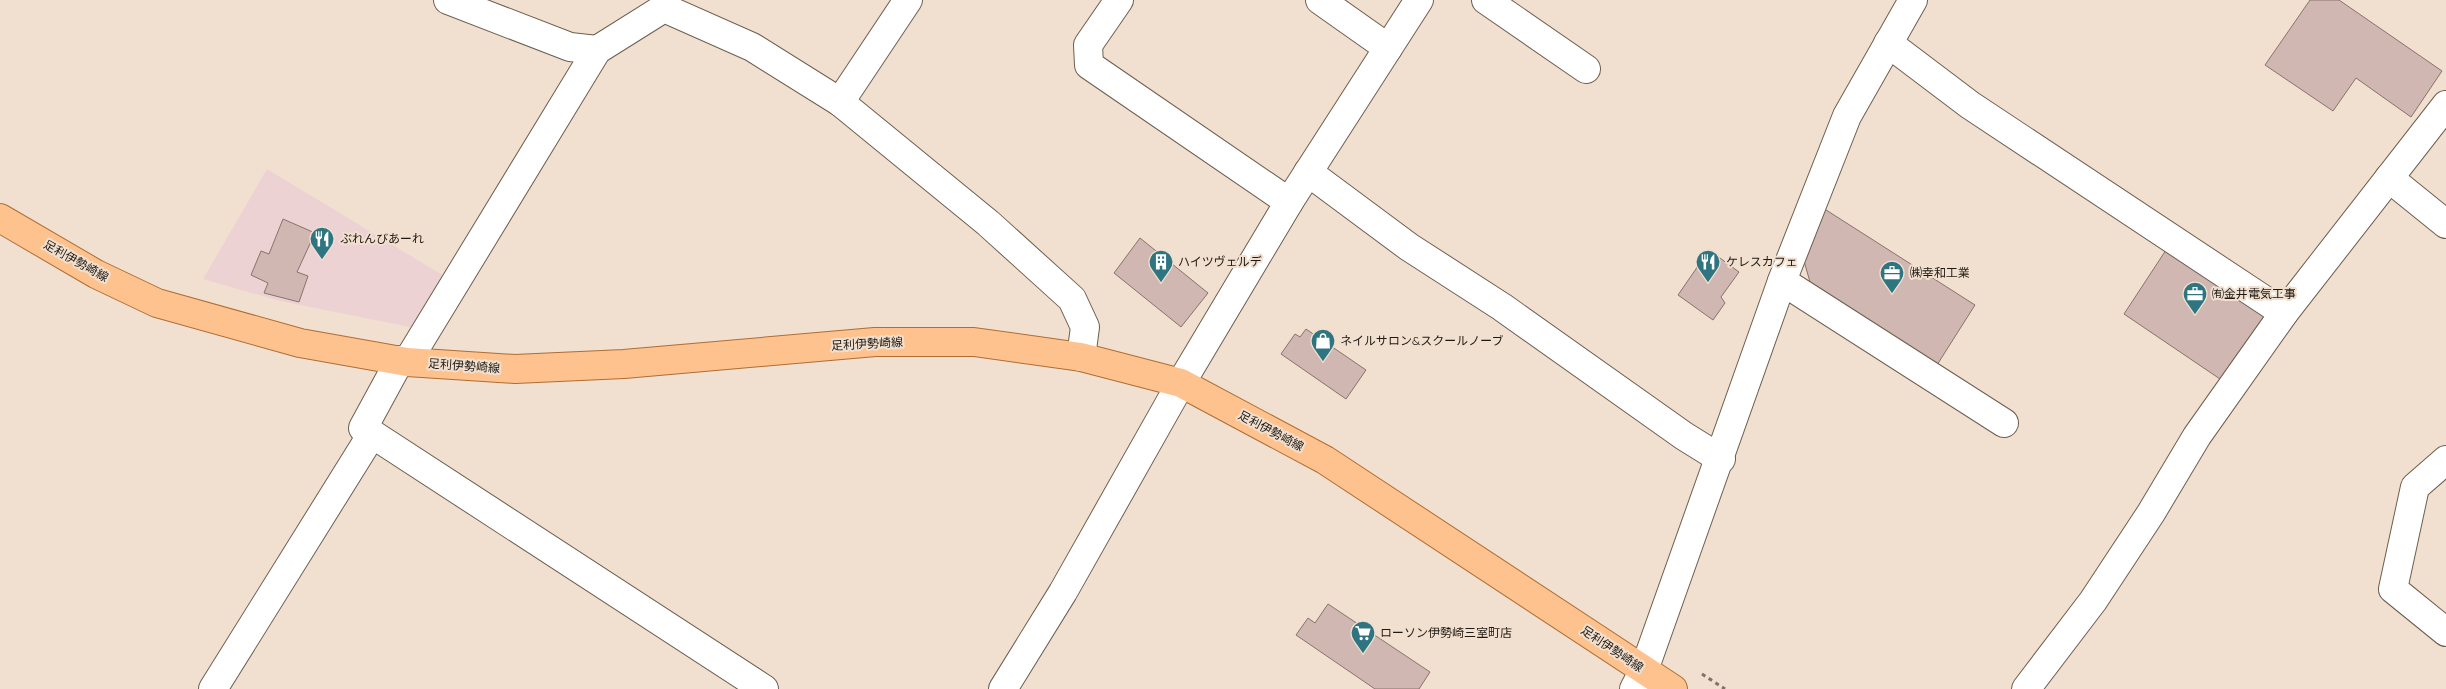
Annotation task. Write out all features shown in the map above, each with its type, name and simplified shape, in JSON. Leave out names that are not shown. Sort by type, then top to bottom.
[{"type":"main road","name":"足利伊勢崎線","points":[[0,218],[96,274],[157,302],[300,343],[404,361],[515,369],[624,364],[875,342],[974,342],[1081,356],[1181,383],[1325,460],[1639,680],[1673,689]]},
{"type":"street","points":[[448,0],[570,47],[598,50]]},
{"type":"street","points":[[840,102],[908,0]]},
{"type":"street","points":[[1118,0],[1088,45],[1090,65],[1289,202]]},
{"type":"street","points":[[1320,0],[1388,48]]},
{"type":"street","points":[[1003,689],[1063,592],[1181,383],[1289,202],[1420,0]]},
{"type":"street","points":[[1486,0],[1586,70]]},
{"type":"street","points":[[1639,680],[1721,459],[1782,281],[1846,116],[1913,0]]},
{"type":"street","points":[[764,689],[363,428],[598,50],[664,8],[752,47],[840,102],[988,223],[1072,299],[1085,327],[1081,356]]},
{"type":"street","points":[[1888,44],[1970,105],[2284,313]]},
{"type":"street","points":[[2026,689],[2094,601],[2151,513],[2197,436],[2284,313],[2446,105]]},
{"type":"street","points":[[1308,172],[1409,247],[1502,308],[1684,436],[1721,459]]},
{"type":"street","points":[[2389,178],[2446,224]]},
{"type":"street","points":[[1782,281],[2004,423]]},
{"type":"street","points":[[213,689],[372,434]]},
{"type":"street","points":[[2446,460],[2415,487],[2393,589],[2446,632]]},
{"type":"shaded area","points":[[267,169],[449,279],[420,329],[280,301],[203,279]]},
{"type":"building","points":[[2310,0],[2339,0],[2442,71],[2411,117],[2356,78],[2333,111],[2265,65]]},
{"type":"building","name":"㈱幸和工業","points":[[1823,208],[1975,305],[1937,365],[1810,282],[1804,261]]},
{"type":"building","points":[[283,219],[315,233],[297,272],[308,276],[299,302],[264,293],[268,283],[251,275],[261,251],[269,254]]},
{"type":"building","name":"ハイツヴェルデ","points":[[1140,238],[1208,293],[1181,327],[1114,273]]},
{"type":"building","name":"ケレスカフェ","points":[[1709,250],[1739,272],[1721,297],[1725,303],[1713,320],[1678,295]]},
{"type":"building","name":"㈲金井電気工事","points":[[2166,250],[2266,316],[2220,379],[2124,314]]},
{"type":"building","name":"ネイルサロン&スクールノーブ","points":[[1306,329],[1366,370],[1346,399],[1281,354],[1295,334],[1300,337]]},
{"type":"building","name":"ローソン伊勢崎三室町店","points":[[1328,604],[1430,672],[1419,689],[1375,689],[1296,635],[1308,618],[1315,623]]},
{"type":"place","name":"ぶれんびあーれ","points":[[322,260]]},
{"type":"place","name":"ハイツヴェルデ","points":[[1161,283]]},
{"type":"place","name":"ケレスカフェ","points":[[1708,283]]},
{"type":"place","name":"㈱幸和工業","points":[[1892,294]]},
{"type":"place","name":"㈲金井電気工事","points":[[2195,315]]},
{"type":"place","name":"ネイルサロン&スクールノーブ","points":[[1323,362]]},
{"type":"place","name":"ローソン伊勢崎三室町店","points":[[1363,654]]}]
